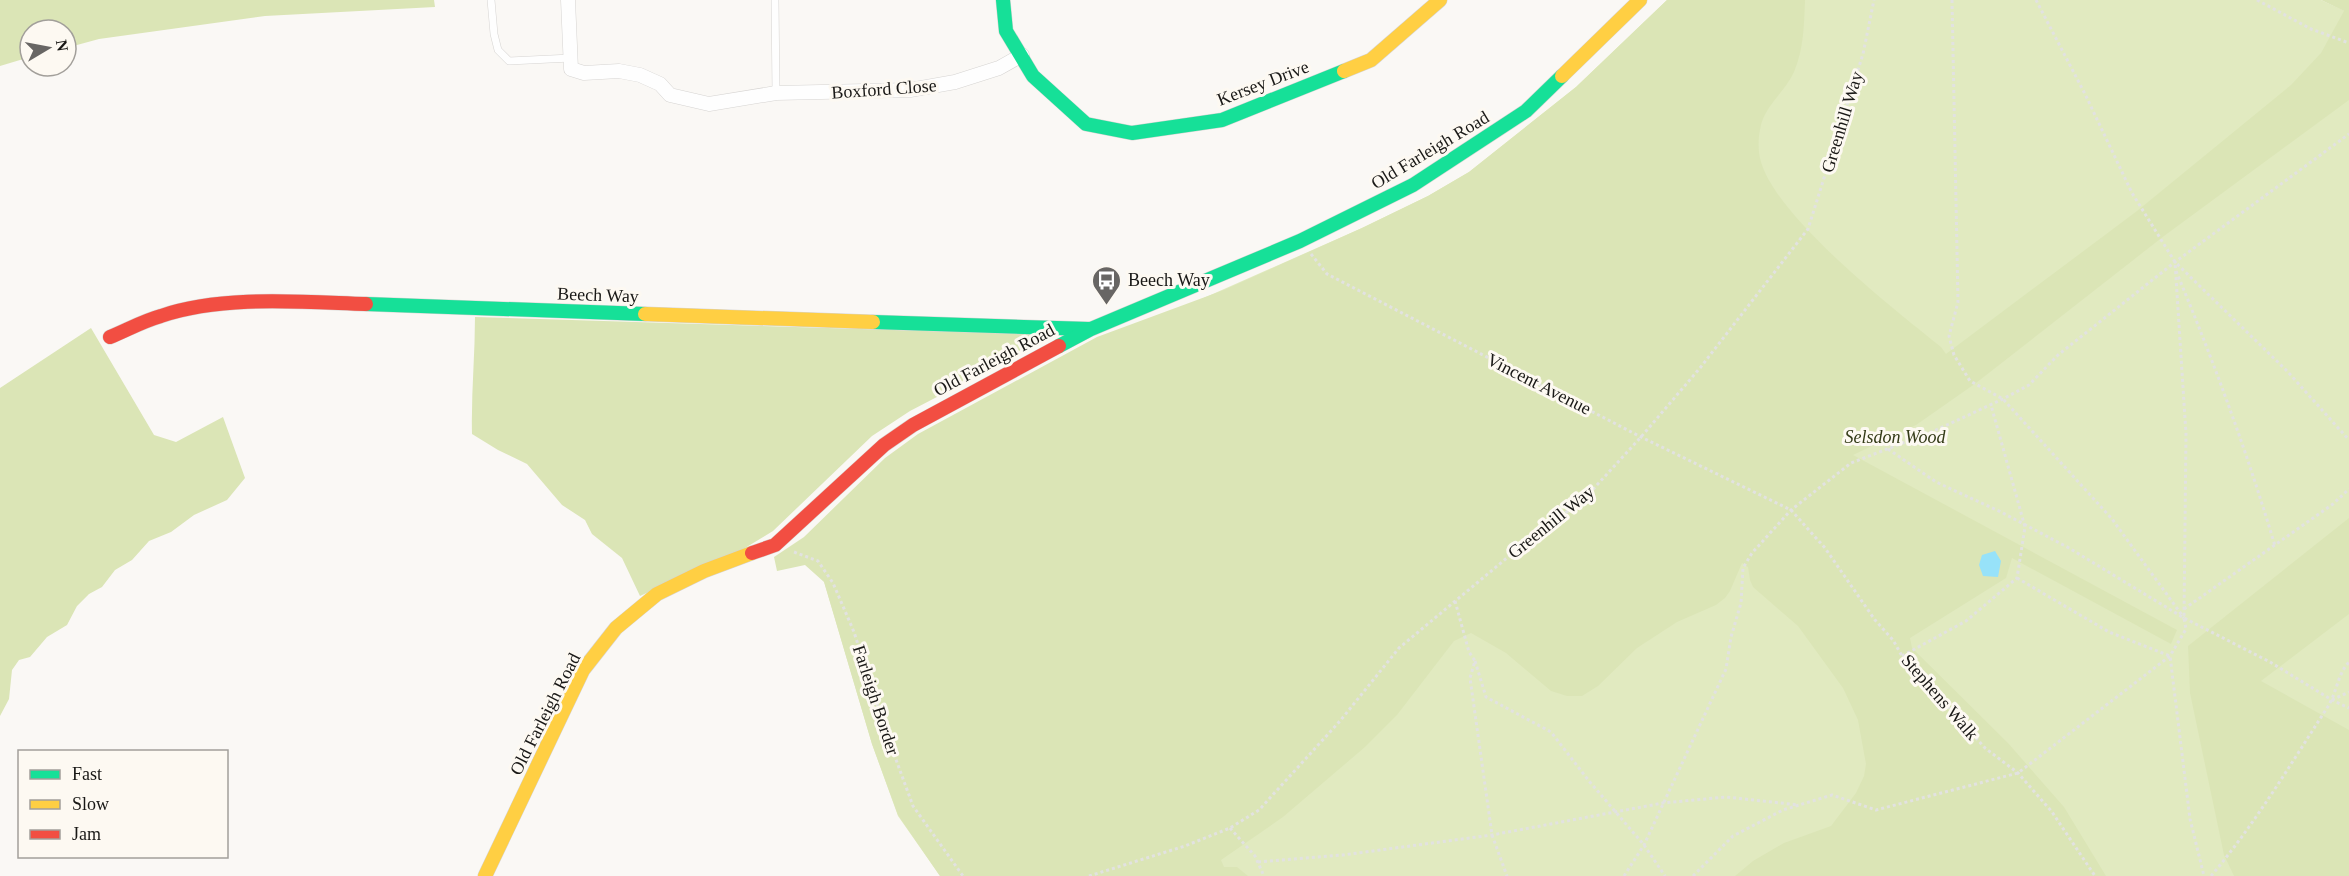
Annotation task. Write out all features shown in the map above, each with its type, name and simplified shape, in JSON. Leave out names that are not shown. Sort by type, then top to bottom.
[{"type":"street","points":[[568,0],[571,58]]},
{"type":"street","name":"Kersey Drive","points":[[1003,0],[1006,31],[1033,76],[1086,124],[1132,133],[1222,120],[1371,60],[1440,0]]},
{"type":"street","name":"Old Farleigh Road","points":[[484,876],[583,670],[616,628],[657,594],[704,570],[775,545],[884,445],[913,425],[1090,329],[1300,241],[1413,185],[1526,111],[1634,2]]},
{"type":"street","name":"Boxford Close","points":[[571,58],[572,69],[584,73],[619,71],[640,75],[660,84],[670,95],[709,104],[776,93],[910,90],[955,82],[999,68],[1022,55]]},
{"type":"street","name":"Beech Way","points":[[110,337],[162,315],[213,305],[265,302],[1090,329]]},
{"type":"lane","points":[[491,0],[498,50],[509,61],[571,58]]},
{"type":"lane","points":[[775,0],[776,93]]},
{"type":"path","name":"Greenhill Way","points":[[1089,876],[1185,846],[1230,828],[1258,810],[1340,721],[1399,648],[1514,552],[1585,498],[1641,438],[1700,368],[1808,229],[1863,54],[1874,0]]},
{"type":"path","points":[[1952,0],[1958,302],[1949,336],[1954,355],[1970,381],[2003,399],[2112,519],[2184,618]]},
{"type":"path","points":[[2036,0],[2085,94],[2132,193],[2175,262],[2287,371],[2349,440]]},
{"type":"path","points":[[2257,0],[2311,29],[2349,43]]},
{"type":"path","points":[[1624,876],[1644,845],[1726,669],[1731,636],[1741,603],[1743,568],[1752,553],[1791,510],[1851,462],[1888,449],[1991,405],[2029,385],[2058,355],[2175,262],[2349,134]]},
{"type":"path","name":"Vincent Avenue","points":[[1300,241],[1327,274],[1641,438],[1791,510]]},
{"type":"path","points":[[1693,876],[1733,836],[1783,810],[1832,795],[1876,810],[2018,773],[2170,656],[2186,629],[2184,609],[2186,434],[2175,262]]},
{"type":"path","points":[[2175,269],[2206,342],[2248,458],[2275,546]]},
{"type":"path","points":[[1902,656],[1966,621],[2017,578],[2025,527],[1991,405]]},
{"type":"path","points":[[1888,449],[1936,482],[2001,512],[2025,527],[2069,548],[2184,618],[2270,662],[2349,708]]},
{"type":"path","points":[[2184,609],[2333,504],[2349,489]]},
{"type":"path","name":"Stephens Walk","points":[[1791,510],[1825,549],[1875,620],[1893,640],[1902,656],[1984,748],[2018,773],[2052,812],[2095,876]]},
{"type":"path","name":"Farleigh Border","points":[[775,545],[818,561],[833,583],[854,632],[887,735],[913,806],[963,876]]},
{"type":"path","points":[[2017,578],[2109,632],[2170,656]]},
{"type":"path","points":[[1455,601],[1469,652],[1475,661],[1486,698],[1551,732],[1644,845],[1665,876]]},
{"type":"path","points":[[2170,656],[2190,819],[2204,876]]},
{"type":"path","points":[[1475,661],[1470,678],[1492,835],[1506,876]]},
{"type":"path","points":[[2211,876],[2249,829],[2332,700],[2342,670],[2349,662]]},
{"type":"path","points":[[2332,700],[2349,692]]},
{"type":"path","points":[[1258,862],[1343,855],[1492,835],[1663,803],[1726,796],[1801,805]]},
{"type":"path","points":[[1230,828],[1258,862],[1264,876]]},
{"type":"green space","points":[[0,0],[434,0],[435,7],[265,16],[99,39],[78,45],[78,18],[18,18],[18,61],[0,66]]},
{"type":"green space","name":"Selsdon Wood","points":[[1667,0],[2321,0],[2349,13],[2349,876],[940,876],[898,816],[872,744],[818,561],[1197,301],[1362,228],[1428,196],[1469,172],[1576,87]]},
{"type":"green space","points":[[1667,0],[1805,0],[1803,36],[1794,72],[1762,122],[1759,134],[1761,162],[1772,185],[1813,236],[1868,287],[1941,347],[1946,354],[2137,211],[2291,85],[2321,53],[2344,11],[2321,0],[2349,0],[2349,100],[2164,236],[1976,383],[1916,425],[1853,455],[2177,630],[2171,644],[2012,558],[2006,578],[1910,638],[1912,648],[2008,743],[2064,807],[2106,876],[1735,876],[1753,861],[1784,843],[1831,826],[1856,793],[1864,776],[1866,764],[1858,720],[1843,688],[1798,626],[1753,587],[1748,567],[1742,563],[1725,598],[1716,605],[1677,622],[1637,648],[1598,686],[1582,696],[1567,696],[1551,691],[1506,653],[1471,633],[1454,641],[1397,715],[1365,747],[1283,817],[1221,860],[1224,867],[1237,867],[1248,876],[940,876],[898,815],[872,744],[824,582],[805,565],[777,571],[774,557],[804,537],[885,458],[918,434],[1097,337],[1224,290],[1362,228],[1428,196],[1469,172],[1576,87]]},
{"type":"green space","points":[[475,317],[1056,335],[910,411],[872,436],[773,531],[745,548],[640,596],[622,558],[592,534],[585,520],[562,505],[527,464],[472,434]]},
{"type":"green space","points":[[91,328],[154,435],[176,442],[223,417],[245,478],[227,500],[194,515],[171,532],[149,541],[132,560],[115,570],[102,587],[89,594],[77,606],[67,625],[47,637],[30,657],[19,660],[12,670],[9,699],[0,716],[0,388]]},
{"type":"green space","points":[[2349,518],[2349,614],[2261,681],[2349,730],[2349,876],[2234,876],[2224,855],[2190,693],[2188,646]]},
{"type":"water","points":[[1995,551],[2001,561],[1998,577],[1983,576],[1979,565],[1982,555]]},
{"type":"traffic: fast","points":[[1003,0],[1006,31],[1033,76],[1086,124],[1132,133],[1222,120],[1344,71]]},
{"type":"traffic: fast","points":[[1059,346],[1091,329],[1300,241],[1413,185],[1526,111],[1562,76]]},
{"type":"traffic: fast","points":[[366,304],[645,314]]},
{"type":"traffic: fast","points":[[873,322],[1089,329]]},
{"type":"traffic: slow","points":[[1344,71],[1371,60],[1440,0]]},
{"type":"traffic: slow","points":[[1562,76],[1640,0]]},
{"type":"traffic: slow","points":[[645,314],[873,322]]},
{"type":"traffic: slow","points":[[485,876],[583,670],[616,628],[657,594],[704,571],[752,553]]},
{"type":"traffic: jam","points":[[110,337],[154,318],[210,305],[262,301],[366,304]]},
{"type":"traffic: jam","points":[[752,553],[775,545],[884,445],[913,425],[1059,346]]},
{"type":"place","name":"Beech Way","points":[[1107,306]]}]
